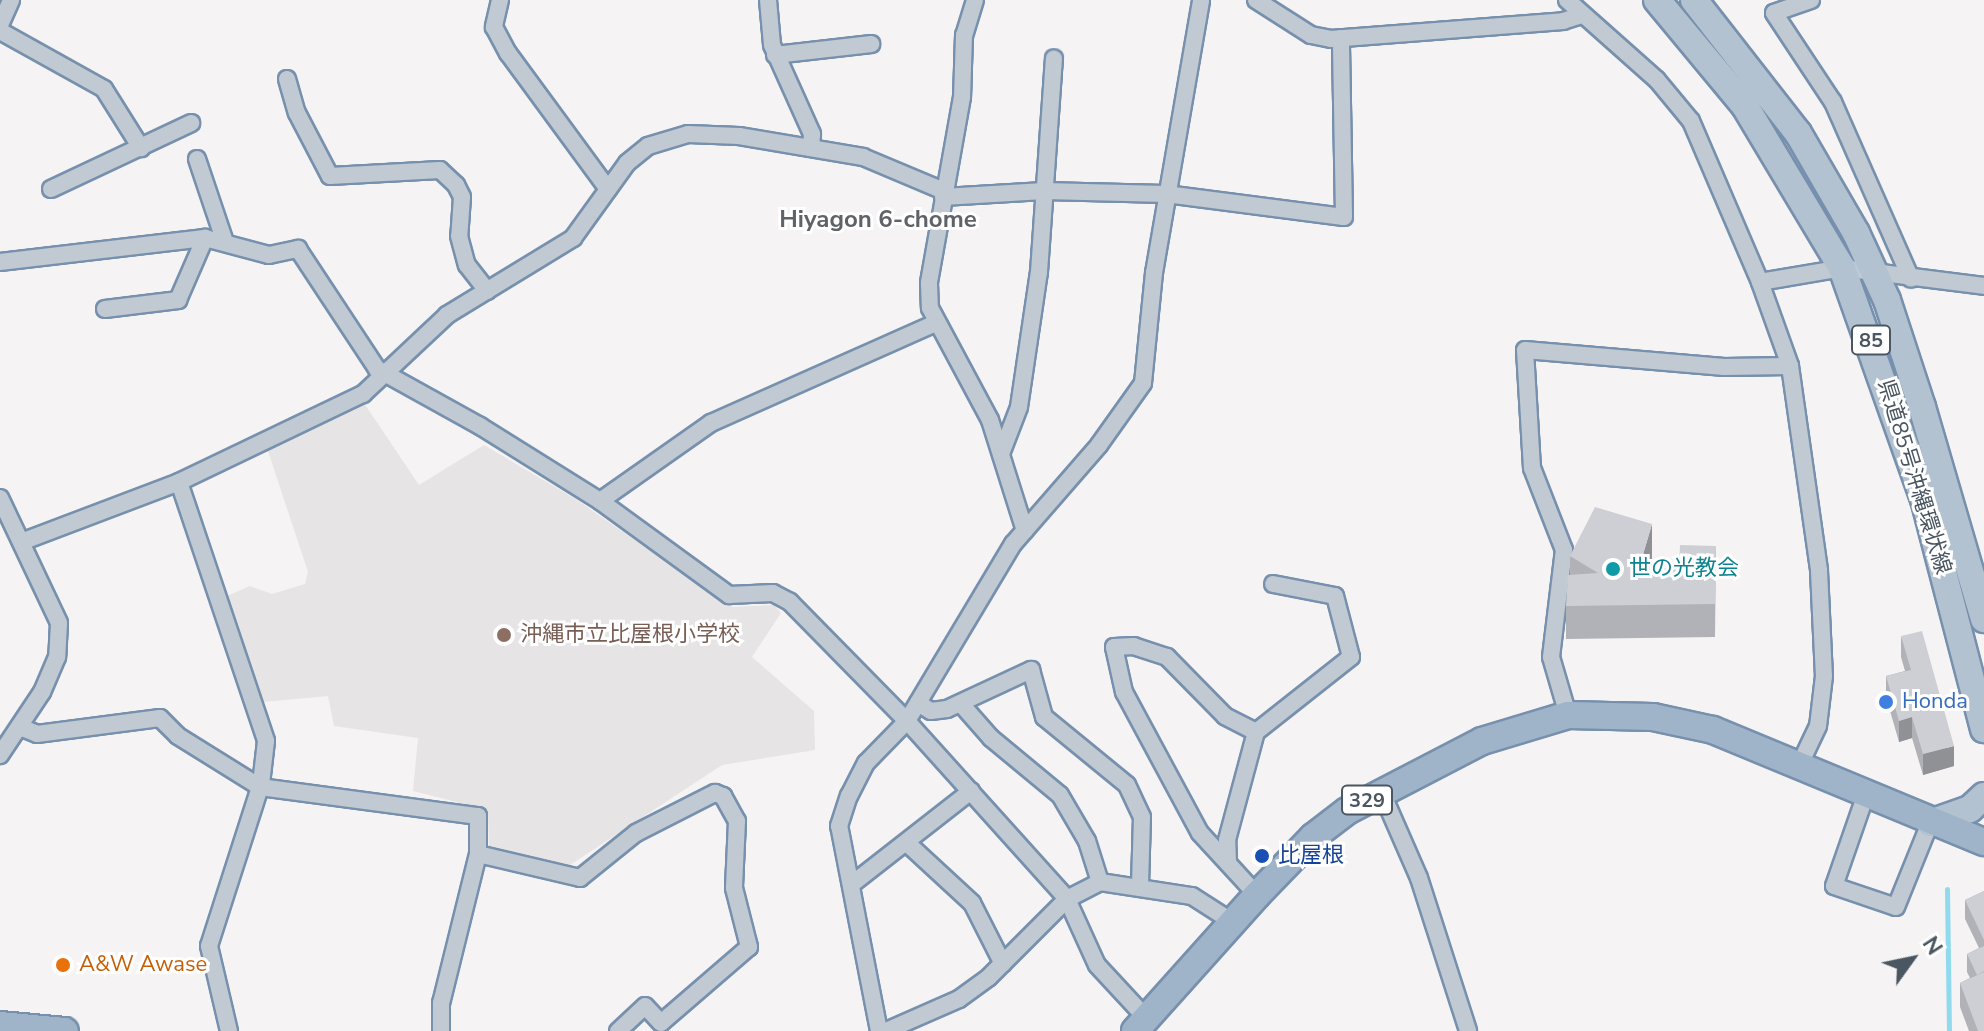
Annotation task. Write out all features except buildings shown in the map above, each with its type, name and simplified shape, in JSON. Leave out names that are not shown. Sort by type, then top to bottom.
[{"type":"highway","name":"329","points":[[1141,1025],[1313,837],[1381,791],[1482,741],[1568,715],[1678,721],[1734,737],[1865,797],[1984,842]]},
{"type":"highway","points":[[0,1025],[65,1031]]},
{"type":"main road","name":"県道85号沖縄環状線","points":[[1657,0],[1759,126],[1842,268],[1924,499],[1984,729]]},
{"type":"main road","name":"県道85号沖縄環状線","points":[[1694,0],[1798,133],[1874,273],[1922,407],[1984,619]]},
{"type":"main road","points":[[1930,823],[1970,809],[1984,796]]},
{"type":"street","points":[[11,0],[0,28],[104,89],[141,148]]},
{"type":"street","points":[[500,0],[494,27],[508,53],[608,189]]},
{"type":"street","points":[[768,0],[775,55],[812,134],[811,148]]},
{"type":"street","points":[[975,0],[964,35],[962,97],[929,283],[936,323],[990,420],[1025,531]]},
{"type":"street","points":[[879,1031],[839,826],[849,796],[866,763],[907,721],[1025,531],[1099,445],[1143,383],[1166,194],[1201,0]]},
{"type":"street","points":[[1256,0],[1311,35],[1341,38],[1563,21],[1582,15]]},
{"type":"street","points":[[1567,0],[1657,80],[1691,121],[1760,282],[1790,366],[1819,571],[1824,676],[1818,726],[1799,766]]},
{"type":"street","points":[[1811,0],[1774,13],[1833,102],[1911,279]]},
{"type":"street","points":[[24,541],[179,482],[363,394],[418,337],[573,238],[608,189],[648,146],[688,134],[863,157],[943,194],[1044,191],[1166,194],[1344,217],[1341,38]]},
{"type":"street","points":[[775,55],[871,44]]},
{"type":"street","points":[[1001,454],[1019,407],[1039,272],[1054,59]]},
{"type":"street","points":[[287,79],[297,113],[330,176],[440,170],[456,185],[462,197],[459,236],[467,265],[487,291]]},
{"type":"street","points":[[51,189],[191,123]]},
{"type":"street","points":[[197,159],[224,239]]},
{"type":"street","points":[[105,309],[178,300],[205,238]]},
{"type":"street","points":[[0,262],[205,238],[224,239],[269,255],[298,249],[377,369],[600,501],[729,595],[773,593],[790,602],[907,721],[1067,899],[1097,965],[1141,1025]]},
{"type":"street","points":[[1760,282],[1842,268],[1984,286]]},
{"type":"street","points":[[600,501],[711,423],[936,323]]},
{"type":"street","points":[[1568,715],[1551,657],[1564,550],[1532,468],[1525,350],[1724,367],[1790,366]]},
{"type":"street","points":[[179,482],[266,741],[260,787],[209,946],[229,1031]]},
{"type":"street","points":[[0,498],[24,541],[59,623],[57,657],[20,727],[1,750]]},
{"type":"street","points":[[1228,863],[1227,840],[1256,732],[1351,657],[1335,596],[1273,584]]},
{"type":"street","points":[[1256,732],[1225,716],[1167,657],[1134,646],[1114,647],[1118,674],[1134,712],[1200,833],[1257,895]]},
{"type":"street","points":[[918,703],[931,711],[962,705],[1031,670],[1044,717],[1127,785],[1142,817],[1140,886]]},
{"type":"street","points":[[962,705],[991,738],[1060,795],[1087,841],[1100,882]]},
{"type":"street","points":[[20,727],[37,734],[160,718],[178,736],[260,787],[478,816],[478,854],[441,1003],[441,1031]]},
{"type":"street","points":[[852,884],[908,844],[936,815],[971,791]]},
{"type":"street","points":[[1381,791],[1419,878],[1468,1031]]},
{"type":"street","points":[[478,854],[580,878],[636,833],[715,793],[723,796],[737,821],[734,888],[749,947],[661,1023],[645,1006],[618,1031]]},
{"type":"street","points":[[1865,797],[1834,886],[1896,907],[1930,823]]},
{"type":"street","points":[[908,844],[972,903],[1003,964]]},
{"type":"street","points":[[886,1031],[959,999],[1003,964],[1067,899],[1100,882],[1192,896],[1234,923]]},
{"type":"shaded area","name":"沖縄市立比屋根小学校","points":[[364,403],[419,485],[484,445],[574,498],[732,607],[774,605],[781,613],[752,657],[814,711],[815,750],[722,765],[570,865],[489,848],[488,810],[413,791],[418,738],[334,726],[328,696],[263,702],[227,596],[250,586],[272,594],[305,584],[308,572],[267,448]]},
{"type":"waterway","points":[[1947,889],[1949,1031]]},
{"type":"place","name":"世の光教会","points":[[1613,569]]},
{"type":"place","name":"沖縄市立比屋根小学校","points":[[504,635]]},
{"type":"place","name":"Honda","points":[[1886,702]]},
{"type":"place","name":"比屋根","points":[[1262,856]]},
{"type":"place","name":"A&W Awase","points":[[63,965]]},
{"type":"district","name":"Hiyagon 6-chome","points":[[878,220]]}]
